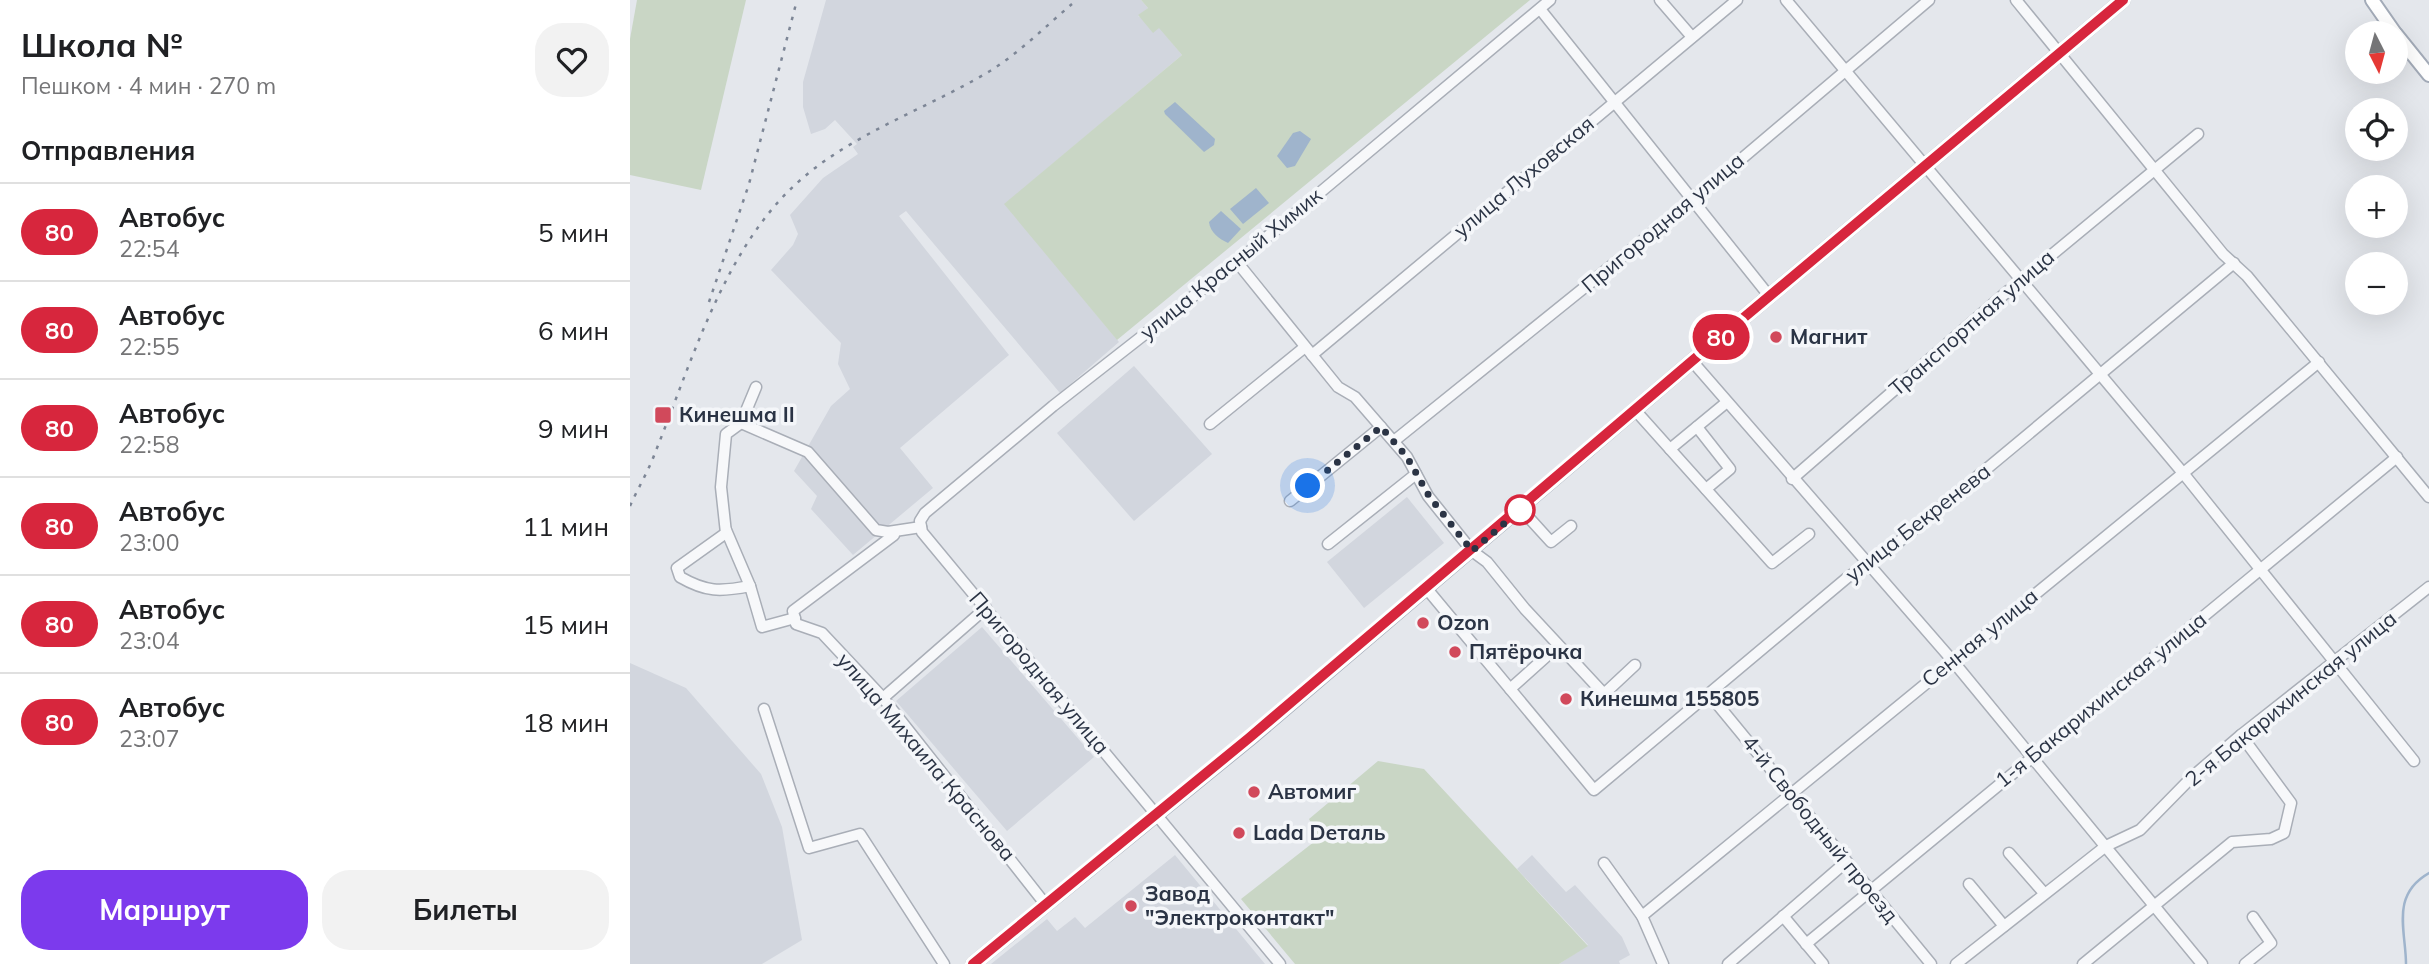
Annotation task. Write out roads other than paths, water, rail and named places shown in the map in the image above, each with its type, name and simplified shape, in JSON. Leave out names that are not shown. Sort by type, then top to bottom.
[{"type":"main road","points":[[973,964],[1427,589],[1692,361],[2123,0]]},
{"type":"main road","points":[[2372,0],[2387,21]]},
{"type":"main road","points":[[2408,48],[2429,75]]},
{"type":"street","name":"улица Красный Химик","points":[[921,530],[920,521],[925,513],[1054,405],[1237,262],[1550,0]]},
{"type":"street","points":[[1660,0],[1692,37]]},
{"type":"street","name":"улица Луховская","points":[[1210,424],[1308,351],[1737,0]]},
{"type":"street","points":[[1786,0],[2261,568],[2414,761]]},
{"type":"street","name":"Пригородная улица","points":[[1394,441],[1693,200],[1844,69],[1929,0]]},
{"type":"street","points":[[2016,0],[2223,254],[2234,263],[2319,362],[2429,497]]},
{"type":"street","points":[[1540,9],[1770,297]]},
{"type":"street","name":"Транспортная улица","points":[[1792,479],[2008,291],[2024,282],[2031,272],[2153,168],[2198,134]]},
{"type":"street","points":[[1237,262],[1338,387],[1355,397],[1394,441],[1429,496],[1472,551],[1487,562],[1558,646],[1604,694],[1635,665]]},
{"type":"street","name":"улица Бекренева","points":[[1510,689],[1594,790],[1848,577],[1868,564],[2101,376],[2234,263]]},
{"type":"street","points":[[1692,361],[1952,660],[2202,964]]},
{"type":"street","name":"Сенная улица","points":[[1642,916],[2319,362]]},
{"type":"street","points":[[756,387],[741,423],[726,434],[721,486],[726,530],[750,586],[762,627],[796,621],[793,611],[894,535]]},
{"type":"street","points":[[1670,449],[1727,402]]},
{"type":"street","points":[[1635,410],[1772,563],[1809,534]]},
{"type":"street","points":[[741,423],[808,452],[876,530],[921,530]]},
{"type":"street","points":[[1290,501],[1381,427]]},
{"type":"street","points":[[1697,427],[1730,469],[1706,489]]},
{"type":"street","name":"1-я Бакарихинская улица","points":[[1806,944],[2032,755],[2397,457]]},
{"type":"street","points":[[1328,544],[1416,474]]},
{"type":"street","points":[[1521,509],[1551,542],[1571,526]]},
{"type":"street","points":[[726,530],[677,568],[680,578],[701,589],[727,590],[750,586]]},
{"type":"street","name":"Пригородная улица","points":[[921,530],[1280,964]]},
{"type":"street","name":"2-я Бакарихинская улица","points":[[1956,964],[2106,846],[2140,830],[2192,777],[2241,734],[2429,587]]},
{"type":"street","points":[[1427,589],[1510,689],[1558,646]]},
{"type":"street","points":[[883,698],[985,608]]},
{"type":"street","name":"улица Михаила Краснова","points":[[796,621],[822,633],[883,698],[1046,905]]},
{"type":"street","name":"4-й Свободный проезд","points":[[1709,694],[1931,964]]},
{"type":"street","points":[[764,709],[809,848],[860,834],[944,964]]},
{"type":"street","points":[[2083,964],[2232,842],[2278,838],[2287,827],[2291,803],[2241,734]]},
{"type":"street","points":[[2009,853],[2044,893]]},
{"type":"street","points":[[1728,964],[1846,862]]},
{"type":"street","points":[[1604,863],[1642,916],[1663,964]]},
{"type":"street","points":[[1969,884],[2004,926]]},
{"type":"street","points":[[1783,916],[1823,964]]},
{"type":"street","points":[[2245,964],[2271,943],[2253,917]]},
{"type":"water","points":[[1175,102],[1215,139],[1214,145],[1204,152],[1165,114],[1164,111]]},
{"type":"water","points":[[1300,131],[1311,139],[1295,166],[1287,168],[1277,156],[1293,133]]},
{"type":"water","points":[[1256,188],[1269,203],[1243,224],[1230,209]]},
{"type":"water","points":[[1221,211],[1241,229],[1228,243],[1216,235],[1209,222]]},
{"type":"waterway","points":[[2406,964],[2403,927],[2405,903],[2409,892],[2429,873]]},
{"type":"railway","points":[[709,302],[749,184],[797,0]]},
{"type":"railway","points":[[630,506],[652,460],[712,309],[729,274],[771,210],[818,165],[866,136],[990,71],[1022,48],[1072,4]]},
{"type":"place","name":"Магнит","points":[[1776,337]]},
{"type":"place","name":"Кинешма II","points":[[663,415]]},
{"type":"place","name":"Ozon","points":[[1423,623]]},
{"type":"place","name":"Пятёрочка","points":[[1455,652]]},
{"type":"place","name":"Кинешма 155805","points":[[1566,699]]},
{"type":"place","name":"Автомиг","points":[[1254,792]]},
{"type":"place","name":"Lada Dеталь","points":[[1239,833]]},
{"type":"place","name":"Завод \"Электроконтакт\"","points":[[1131,906]]}]
